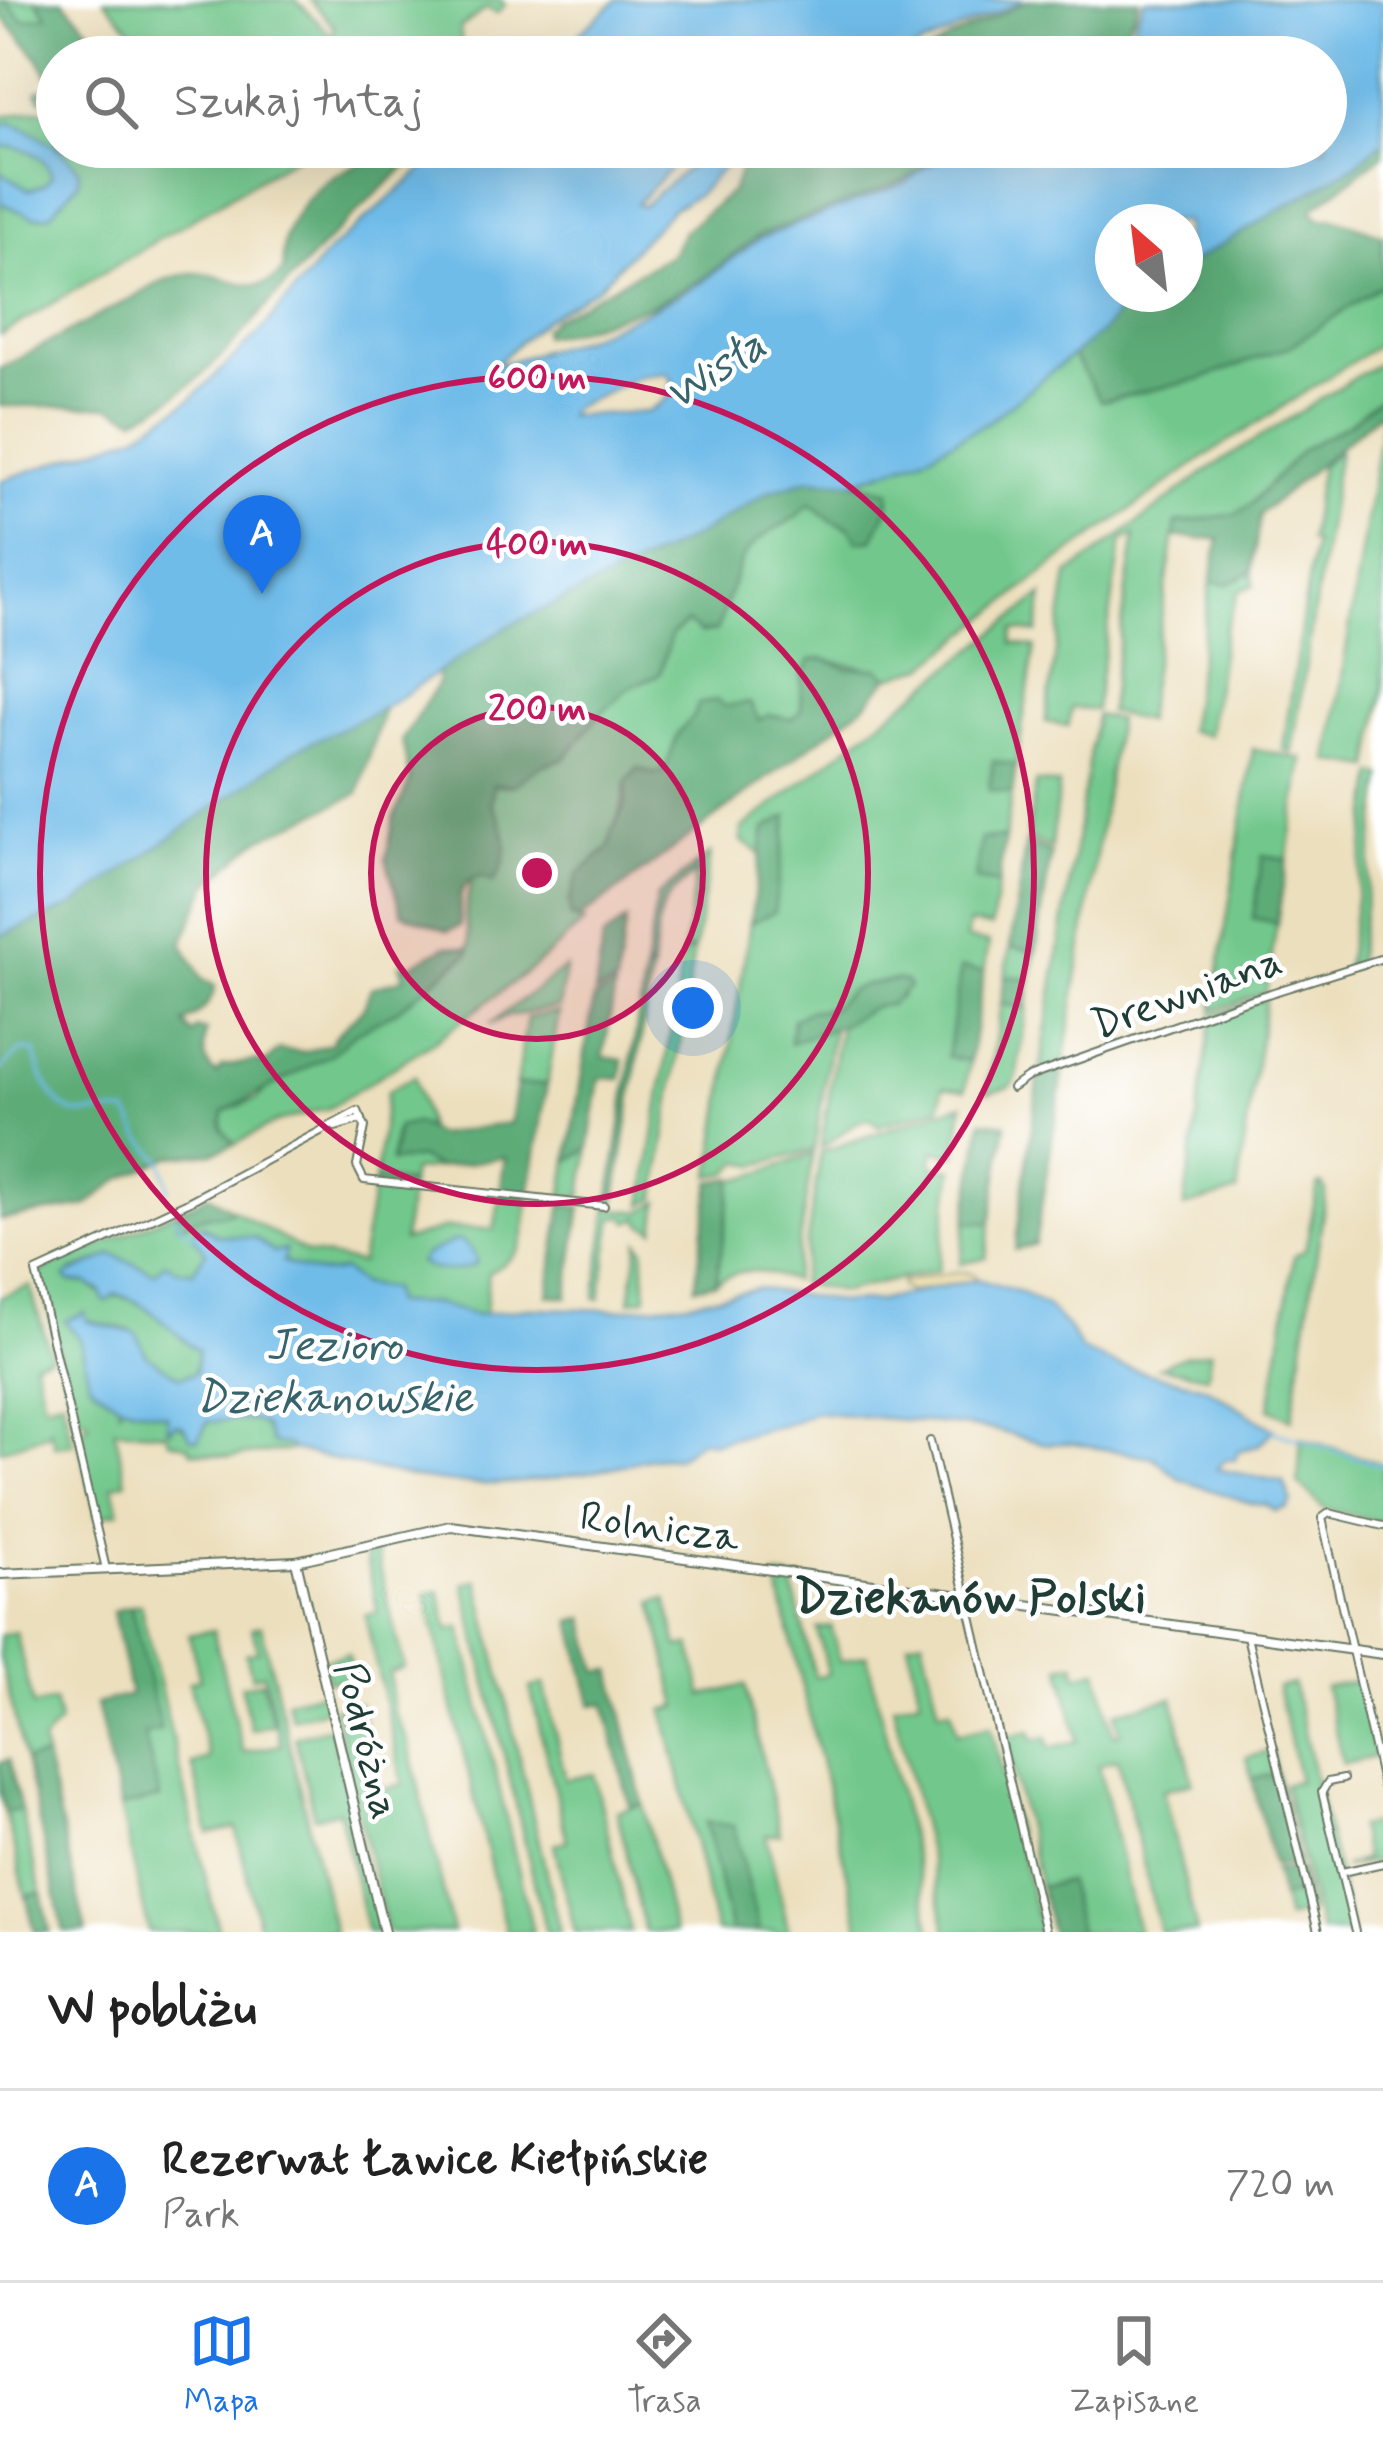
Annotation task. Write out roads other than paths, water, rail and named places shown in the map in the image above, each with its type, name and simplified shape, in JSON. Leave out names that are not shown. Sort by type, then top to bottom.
[{"type":"street","name":"Drewniana","points":[[1012,1088],[1028,1077],[1383,958]]},
{"type":"street","points":[[106,1569],[36,1272],[360,1115],[364,1133],[357,1166],[364,1180],[604,1206]]},
{"type":"street","points":[[929,1441],[1045,1932]]},
{"type":"street","points":[[1383,1526],[1328,1513],[1322,1518],[1383,1787]]},
{"type":"street","name":"Rolnicza","points":[[0,1574],[296,1561],[457,1527],[1383,1654]]},
{"type":"street","name":"Podróżna","points":[[296,1561],[384,1932]]},
{"type":"street","points":[[1247,1636],[1318,1932]]},
{"type":"street","points":[[1343,1778],[1328,1782],[1322,1792],[1355,1932]]},
{"type":"street","points":[[1342,1872],[1383,1863]]},
{"type":"water","points":[[617,0],[1024,0],[944,36],[576,36]]},
{"type":"water","name":"Wisła","points":[[1144,0],[1383,0],[1383,141],[1355,165],[1203,255],[1203,204],[1095,204],[1095,312],[1118,312],[1103,331],[988,422],[919,459],[853,482],[810,479],[770,491],[694,537],[506,627],[384,708],[295,750],[73,906],[0,936],[0,481],[136,435],[190,400],[260,332],[329,251],[425,168],[671,168],[636,204],[643,206],[687,168],[722,168],[698,194],[672,209],[598,287],[544,320],[492,367],[584,338],[647,311],[701,283],[759,239],[905,183],[924,168],[1347,168],[1347,36],[1128,36]],"holes":[[[667,373],[673,381],[668,398],[648,412],[568,416],[571,409],[640,376]]]},
{"type":"water","points":[[11,123],[36,135],[36,155],[0,146],[0,124]]},
{"type":"water","points":[[49,168],[79,170],[79,182],[50,215],[34,217],[0,203],[0,172],[29,190],[52,176]]},
{"type":"water","name":"Jezioro Dziekanowskie","points":[[199,1225],[217,1235],[255,1238],[275,1253],[285,1249],[283,1262],[298,1268],[320,1273],[343,1270],[361,1285],[390,1289],[393,1303],[436,1304],[476,1315],[527,1308],[615,1310],[757,1288],[841,1302],[878,1301],[977,1279],[1020,1292],[1047,1307],[1069,1329],[1081,1350],[1118,1366],[1204,1386],[1274,1429],[1258,1446],[1238,1451],[1235,1460],[1226,1459],[1217,1469],[1284,1482],[1291,1501],[1287,1508],[1275,1511],[1181,1480],[1153,1457],[1068,1443],[1046,1444],[994,1430],[815,1412],[714,1442],[700,1440],[676,1458],[512,1483],[427,1480],[293,1450],[272,1444],[264,1425],[249,1419],[207,1422],[198,1440],[190,1438],[183,1426],[168,1429],[167,1415],[120,1404],[94,1387],[80,1338],[65,1321],[85,1313],[87,1321],[136,1333],[147,1356],[180,1377],[195,1373],[198,1351],[139,1303],[115,1294],[104,1301],[101,1291],[65,1276],[113,1255],[155,1273],[166,1263],[193,1272],[206,1252],[192,1234]]},
{"type":"water","points":[[456,1240],[470,1249],[476,1264],[446,1271],[419,1263],[425,1255]]},
{"type":"waterway","points":[[0,1070],[22,1050],[35,1052],[44,1080],[65,1108],[82,1114],[128,1113],[140,1137],[162,1161],[169,1190]]},
{"type":"waterway","points":[[176,1216],[181,1227],[194,1234]]},
{"type":"waterway","points":[[1270,1430],[1383,1466]]},
{"type":"place","name":"Rezerwat Ławice Kiełpińskie","points":[[262,594]]},
{"type":"district","name":"Dziekanów Polski","points":[[970,1595]]}]
